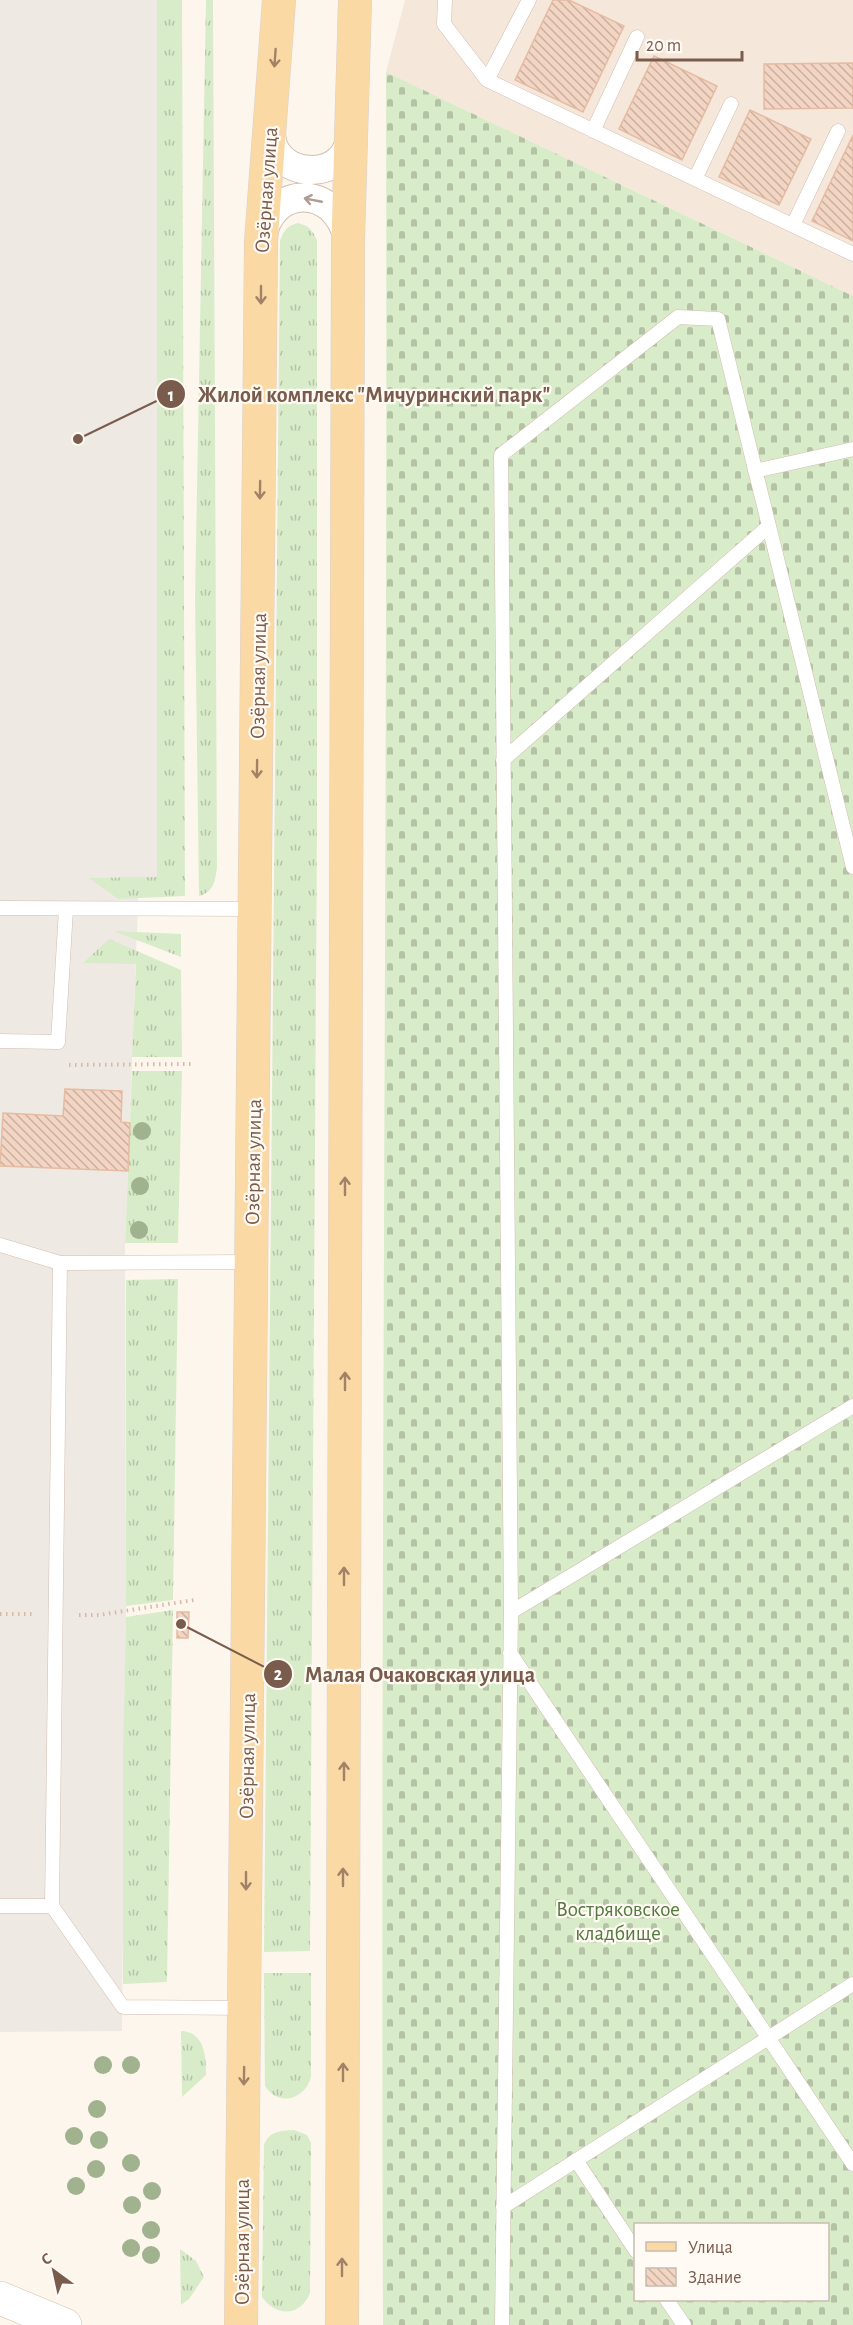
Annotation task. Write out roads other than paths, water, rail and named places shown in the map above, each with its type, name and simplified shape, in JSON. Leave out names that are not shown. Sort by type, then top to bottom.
[{"type":"main road","name":"Озёрная улица","points":[[241,2325],[261,242],[279,0]]},
{"type":"main road","points":[[342,2325],[348,240],[353,132],[355,0]]},
{"type":"street","points":[[270,126],[271,140],[277,153],[288,163],[301,169],[315,170],[329,166],[341,158],[349,146],[353,132]]},
{"type":"street","points":[[261,242],[264,227],[271,214],[282,204],[296,198],[311,198],[326,203],[337,212],[345,225],[348,240]]},
{"type":"street","points":[[0,2298],[65,2325]]},
{"type":"lane","points":[[445,0],[444,24],[487,80],[853,254]]},
{"type":"lane","points":[[487,80],[529,0]]},
{"type":"lane","points":[[593,130],[637,38]]},
{"type":"lane","points":[[695,179],[731,104]]},
{"type":"lane","points":[[793,225],[838,131]]},
{"type":"lane","points":[[502,2325],[511,1612],[501,455],[678,317],[718,319],[853,867]]},
{"type":"lane","points":[[755,471],[853,449]]},
{"type":"lane","points":[[504,760],[769,526]]},
{"type":"lane","points":[[0,908],[255,909]]},
{"type":"lane","points":[[0,1041],[58,1042],[66,909]]},
{"type":"lane","points":[[0,1245],[60,1263],[252,1262]]},
{"type":"lane","points":[[60,1263],[52,1906],[123,2007],[245,2008]]},
{"type":"lane","points":[[511,1612],[853,1406]]},
{"type":"lane","points":[[510,1653],[853,2164]]},
{"type":"lane","points":[[0,1906],[52,1906]]},
{"type":"lane","points":[[503,2207],[853,1984]]},
{"type":"lane","points":[[576,2160],[634,2248]]},
{"type":"lane","points":[[668,2301],[684,2325]]},
{"type":"place","name":"Жилой комплекс \"Мичуринский парк\"","points":[[78,439]]},
{"type":"place","name":"Малая Очаковская улица","points":[[181,1624]]},
{"type":"park label","name":"Востряковское кладбище","points":[[618,1921]]}]
